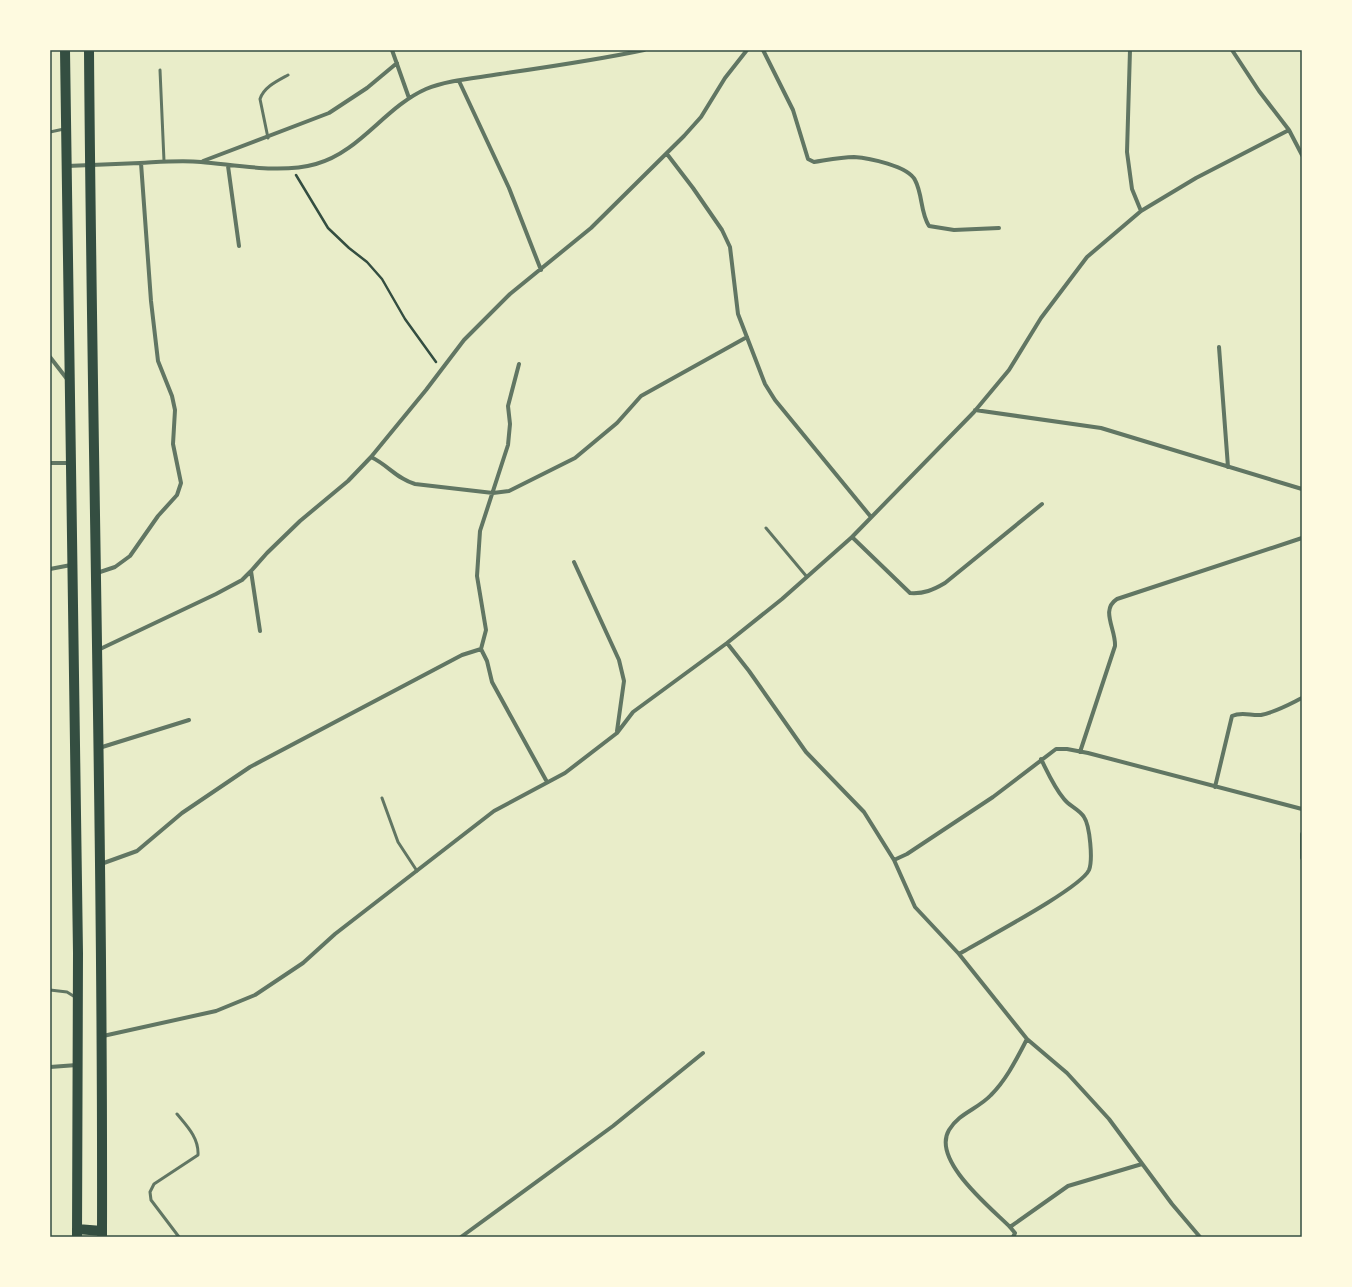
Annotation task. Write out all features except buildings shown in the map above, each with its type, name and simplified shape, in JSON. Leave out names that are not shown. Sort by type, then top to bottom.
[{"type":"main road","points":[[65,50],[71,384],[70,463],[78,1065],[77,1233],[102,1234],[103,1036],[96,650],[89,50]]},
{"type":"street","points":[[392,50],[409,98]]},
{"type":"street","points":[[67,166],[164,161],[201,162],[228,166],[292,168],[316,164],[336,156],[384,120],[409,98],[427,88],[459,81],[644,50]]},
{"type":"street","points":[[96,650],[216,594],[242,580],[300,521],[348,481],[371,457],[426,390],[464,340],[510,294],[591,228],[667,154],[701,117],[725,78],[747,50]]},
{"type":"street","points":[[763,50],[793,110],[808,159],[814,162],[855,157],[878,161],[909,172],[915,180],[920,192],[924,218],[929,226],[954,230],[999,228]]},
{"type":"street","points":[[1130,50],[1127,152],[1132,189],[1141,211]]},
{"type":"street","points":[[1232,50],[1259,91],[1289,130],[1302,155]]},
{"type":"street","points":[[201,162],[268,138],[329,113],[367,88],[397,63]]},
{"type":"street","points":[[459,81],[509,188],[541,270]]},
{"type":"street","points":[[103,1036],[216,1011],[255,995],[303,962],[335,934],[494,811],[565,773],[617,733],[633,712],[727,643],[807,577],[852,537],[975,410],[1010,370],[1041,318],[1087,257],[1141,211],[1196,178],[1289,130]]},
{"type":"street","points":[[667,154],[694,188],[725,236],[730,248],[738,314],[765,384],[775,400],[871,516]]},
{"type":"street","points":[[95,573],[116,567],[130,556],[158,516],[177,494],[181,483],[173,444],[175,410],[172,396],[158,361],[150,301],[141,163]]},
{"type":"street","points":[[228,166],[239,246]]},
{"type":"street","points":[[371,457],[384,463],[404,481],[410,483],[433,487],[493,493],[509,490],[575,458],[617,423],[641,396],[747,337]]},
{"type":"street","points":[[1219,347],[1228,467]]},
{"type":"street","points":[[50,357],[71,384]]},
{"type":"street","points":[[519,364],[508,406],[510,424],[508,445],[480,531],[477,576],[486,630],[480,649],[487,661],[492,682],[547,782]]},
{"type":"street","points":[[975,410],[1101,428],[1302,489]]},
{"type":"street","points":[[50,463],[70,463]]},
{"type":"street","points":[[852,537],[910,593],[922,594],[934,590],[945,583],[1042,504]]},
{"type":"street","points":[[1080,752],[1115,646],[1116,637],[1108,611],[1111,603],[1117,599],[1302,538]]},
{"type":"street","points":[[574,562],[605,628],[621,667],[624,681],[617,733]]},
{"type":"street","points":[[50,569],[72,565]]},
{"type":"street","points":[[251,571],[260,631]]},
{"type":"street","points":[[727,643],[749,671],[806,752],[864,812],[894,860],[914,907],[958,954],[1027,1039],[1067,1073],[1109,1119],[1172,1204],[1200,1237]]},
{"type":"street","points":[[100,865],[137,850],[182,812],[250,768],[462,655],[480,649]]},
{"type":"street","points":[[1215,787],[1232,716],[1239,713],[1258,715],[1274,712],[1302,698]]},
{"type":"street","points":[[98,748],[188,720]]},
{"type":"street","points":[[894,860],[906,854],[993,797],[1056,749],[1067,749],[1080,752],[1302,809]]},
{"type":"street","points":[[958,954],[1041,906],[1082,880],[1089,870],[1091,858],[1089,832],[1085,817],[1076,808],[1065,801],[1054,787],[1042,759]]},
{"type":"street","points":[[1302,834],[1302,858]]},
{"type":"street","points":[[1014,1237],[1014,1233],[1010,1227],[963,1180],[950,1162],[945,1145],[948,1131],[958,1118],[990,1097],[1004,1081],[1027,1039]]},
{"type":"street","points":[[461,1237],[612,1126],[703,1053]]},
{"type":"street","points":[[50,1067],[78,1065]]},
{"type":"street","points":[[1010,1227],[1068,1186],[1142,1164]]},
{"type":"lane","points":[[160,70],[164,161]]},
{"type":"lane","points":[[268,138],[260,99],[266,89],[288,75]]},
{"type":"lane","points":[[50,132],[66,129]]},
{"type":"lane","points":[[766,528],[807,577]]},
{"type":"lane","points":[[382,798],[398,842],[417,871]]},
{"type":"lane","points":[[50,990],[66,992],[77,1000]]},
{"type":"lane","points":[[177,1114],[191,1130],[199,1145],[198,1155],[154,1184],[150,1192],[151,1200],[179,1237]]},
{"type":"path","points":[[292,168],[328,228],[366,262],[382,279],[405,319],[441,369]]}]
